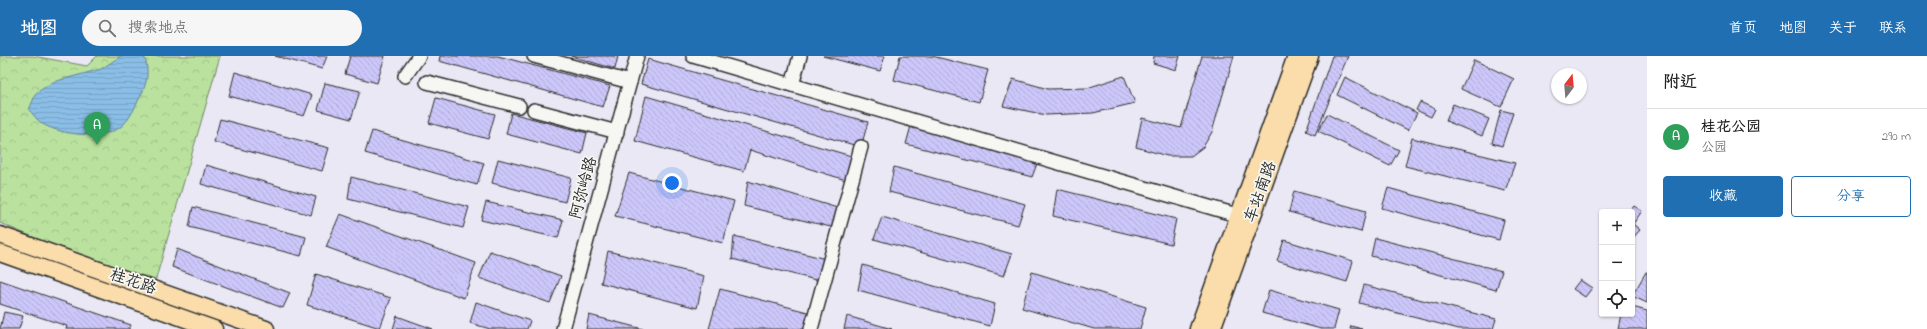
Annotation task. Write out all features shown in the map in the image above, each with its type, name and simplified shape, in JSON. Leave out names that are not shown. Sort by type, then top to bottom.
[{"type":"main road","name":"车站南路","points":[[1198,329],[1240,216],[1296,56]]},
{"type":"main road","name":"车站南路","points":[[1212,329],[1310,56]]},
{"type":"main road","name":"桂花路","points":[[0,235],[266,329]]},
{"type":"main road","name":"桂花路","points":[[0,253],[214,329]]},
{"type":"street","points":[[406,76],[419,56]]},
{"type":"street","points":[[534,56],[630,82]]},
{"type":"street","name":"阿弥岭路","points":[[563,329],[637,56]]},
{"type":"street","points":[[693,56],[1240,216]]},
{"type":"street","points":[[792,85],[800,56]]},
{"type":"street","points":[[427,82],[519,106]]},
{"type":"street","points":[[534,110],[617,132]]},
{"type":"street","points":[[811,329],[861,147]]},
{"type":"green space","points":[[0,56],[33,56],[87,66],[97,56],[220,56],[153,289],[0,223]]},
{"type":"water","points":[[121,56],[144,56],[147,67],[147,78],[144,88],[130,116],[123,125],[115,130],[94,135],[59,131],[41,123],[29,110],[36,93],[53,82],[101,69]]},
{"type":"building","points":[[275,56],[327,56],[322,69]]},
{"type":"building","points":[[350,56],[385,56],[377,83],[345,74]]},
{"type":"building","points":[[440,56],[498,56],[610,86],[603,107],[439,61]]},
{"type":"building","points":[[571,56],[618,56],[615,69]]},
{"type":"building","points":[[823,56],[885,56],[880,71]]},
{"type":"building","points":[[900,56],[932,56],[988,70],[979,102],[894,80]]},
{"type":"building","points":[[1154,56],[1180,56],[1176,70],[1153,63]]},
{"type":"building","points":[[1202,56],[1234,56],[1212,132],[1203,147],[1191,156],[1167,156],[1136,147],[1142,118],[1181,128]]},
{"type":"building","points":[[1332,56],[1348,56],[1315,135],[1306,131]]},
{"type":"building","points":[[648,59],[868,122],[861,147],[641,84]]},
{"type":"building","points":[[1474,60],[1514,79],[1501,107],[1461,89]]},
{"type":"building","points":[[235,72],[312,95],[304,116],[229,96]]},
{"type":"building","points":[[1124,76],[1135,103],[1093,113],[1046,115],[1003,106],[1013,79],[1048,89],[1087,88]]},
{"type":"building","points":[[1345,77],[1417,113],[1408,130],[1337,95]]},
{"type":"building","points":[[325,83],[360,91],[351,119],[318,110]]},
{"type":"building","points":[[646,96],[858,158],[852,182],[750,150],[744,171],[635,141]]},
{"type":"building","points":[[436,98],[495,114],[488,139],[429,123]]},
{"type":"building","points":[[1420,102],[1435,109],[1431,117],[1416,110]]},
{"type":"building","points":[[1453,104],[1489,119],[1482,136],[1446,121]]},
{"type":"building","points":[[1501,110],[1513,113],[1502,146],[1492,143]]},
{"type":"building","points":[[511,113],[587,133],[582,154],[506,134]]},
{"type":"building","points":[[1327,114],[1399,150],[1390,166],[1318,131]]},
{"type":"building","points":[[220,119],[329,148],[322,171],[214,142]]},
{"type":"building","points":[[911,126],[1038,161],[1032,177],[906,144]]},
{"type":"building","points":[[372,131],[484,163],[477,185],[365,153]]},
{"type":"building","points":[[1412,138],[1515,163],[1505,191],[1405,166]]},
{"type":"building","points":[[498,159],[571,178],[565,202],[492,183]]},
{"type":"building","points":[[206,165],[316,197],[311,215],[201,184]]},
{"type":"building","points":[[894,167],[1025,204],[1018,225],[889,192]]},
{"type":"building","points":[[629,173],[734,201],[723,243],[615,216]]},
{"type":"building","points":[[351,177],[469,207],[463,228],[348,199]]},
{"type":"building","points":[[748,181],[844,210],[839,229],[744,206]]},
{"type":"building","points":[[1388,188],[1504,220],[1499,240],[1382,208]]},
{"type":"building","points":[[1057,189],[1176,219],[1171,244],[1053,216]]},
{"type":"building","points":[[1294,191],[1366,211],[1361,232],[1289,212]]},
{"type":"building","points":[[486,202],[563,220],[558,238],[481,220]]},
{"type":"building","points":[[1634,206],[1642,211],[1635,221],[1635,209],[1632,209]]},
{"type":"building","points":[[193,207],[306,237],[301,256],[189,227]]},
{"type":"building","points":[[340,214],[476,263],[464,298],[326,247]]},
{"type":"building","points":[[882,217],[1012,254],[1004,276],[874,239]]},
{"type":"building","points":[[1635,226],[1640,230],[1635,236]]},
{"type":"building","points":[[734,236],[830,260],[824,282],[732,259]]},
{"type":"building","points":[[1375,238],[1502,271],[1496,290],[1371,256]]},
{"type":"building","points":[[1284,240],[1353,261],[1347,282],[1277,261]]},
{"type":"building","points":[[177,249],[290,293],[283,308],[172,267]]},
{"type":"building","points":[[490,251],[561,276],[550,303],[479,278]]},
{"type":"building","points":[[608,251],[704,276],[697,308],[601,283]]},
{"type":"building","points":[[863,265],[995,304],[990,326],[858,290]]},
{"type":"building","points":[[1032,272],[1146,307],[1140,329],[1094,329],[1022,308]]},
{"type":"building","points":[[1647,272],[1647,303],[1635,297],[1635,291]]},
{"type":"building","points":[[316,274],[391,298],[380,328],[307,305]]},
{"type":"building","points":[[0,280],[131,325],[129,329],[66,329],[67,326],[0,304]]},
{"type":"building","points":[[1580,280],[1592,288],[1585,297],[1573,289]]},
{"type":"building","points":[[1364,285],[1496,319],[1493,329],[1459,329],[1359,303]]},
{"type":"building","points":[[720,289],[815,314],[812,329],[709,329]]},
{"type":"building","points":[[1269,290],[1339,310],[1334,329],[1321,329],[1262,313]]},
{"type":"building","points":[[476,302],[530,321],[527,329],[490,329],[470,323]]},
{"type":"building","points":[[1635,308],[1647,311],[1647,329],[1618,329],[1620,317],[1635,317]]},
{"type":"building","points":[[4,312],[23,316],[19,329],[0,329]]},
{"type":"building","points":[[589,315],[643,329],[586,329]]},
{"type":"building","points":[[397,316],[433,329],[393,329]]},
{"type":"building","points":[[847,316],[892,329],[844,329]]},
{"type":"building","points":[[1351,326],[1362,329],[1350,329]]},
{"type":"place","name":"桂花公园","points":[[97,145]]}]
